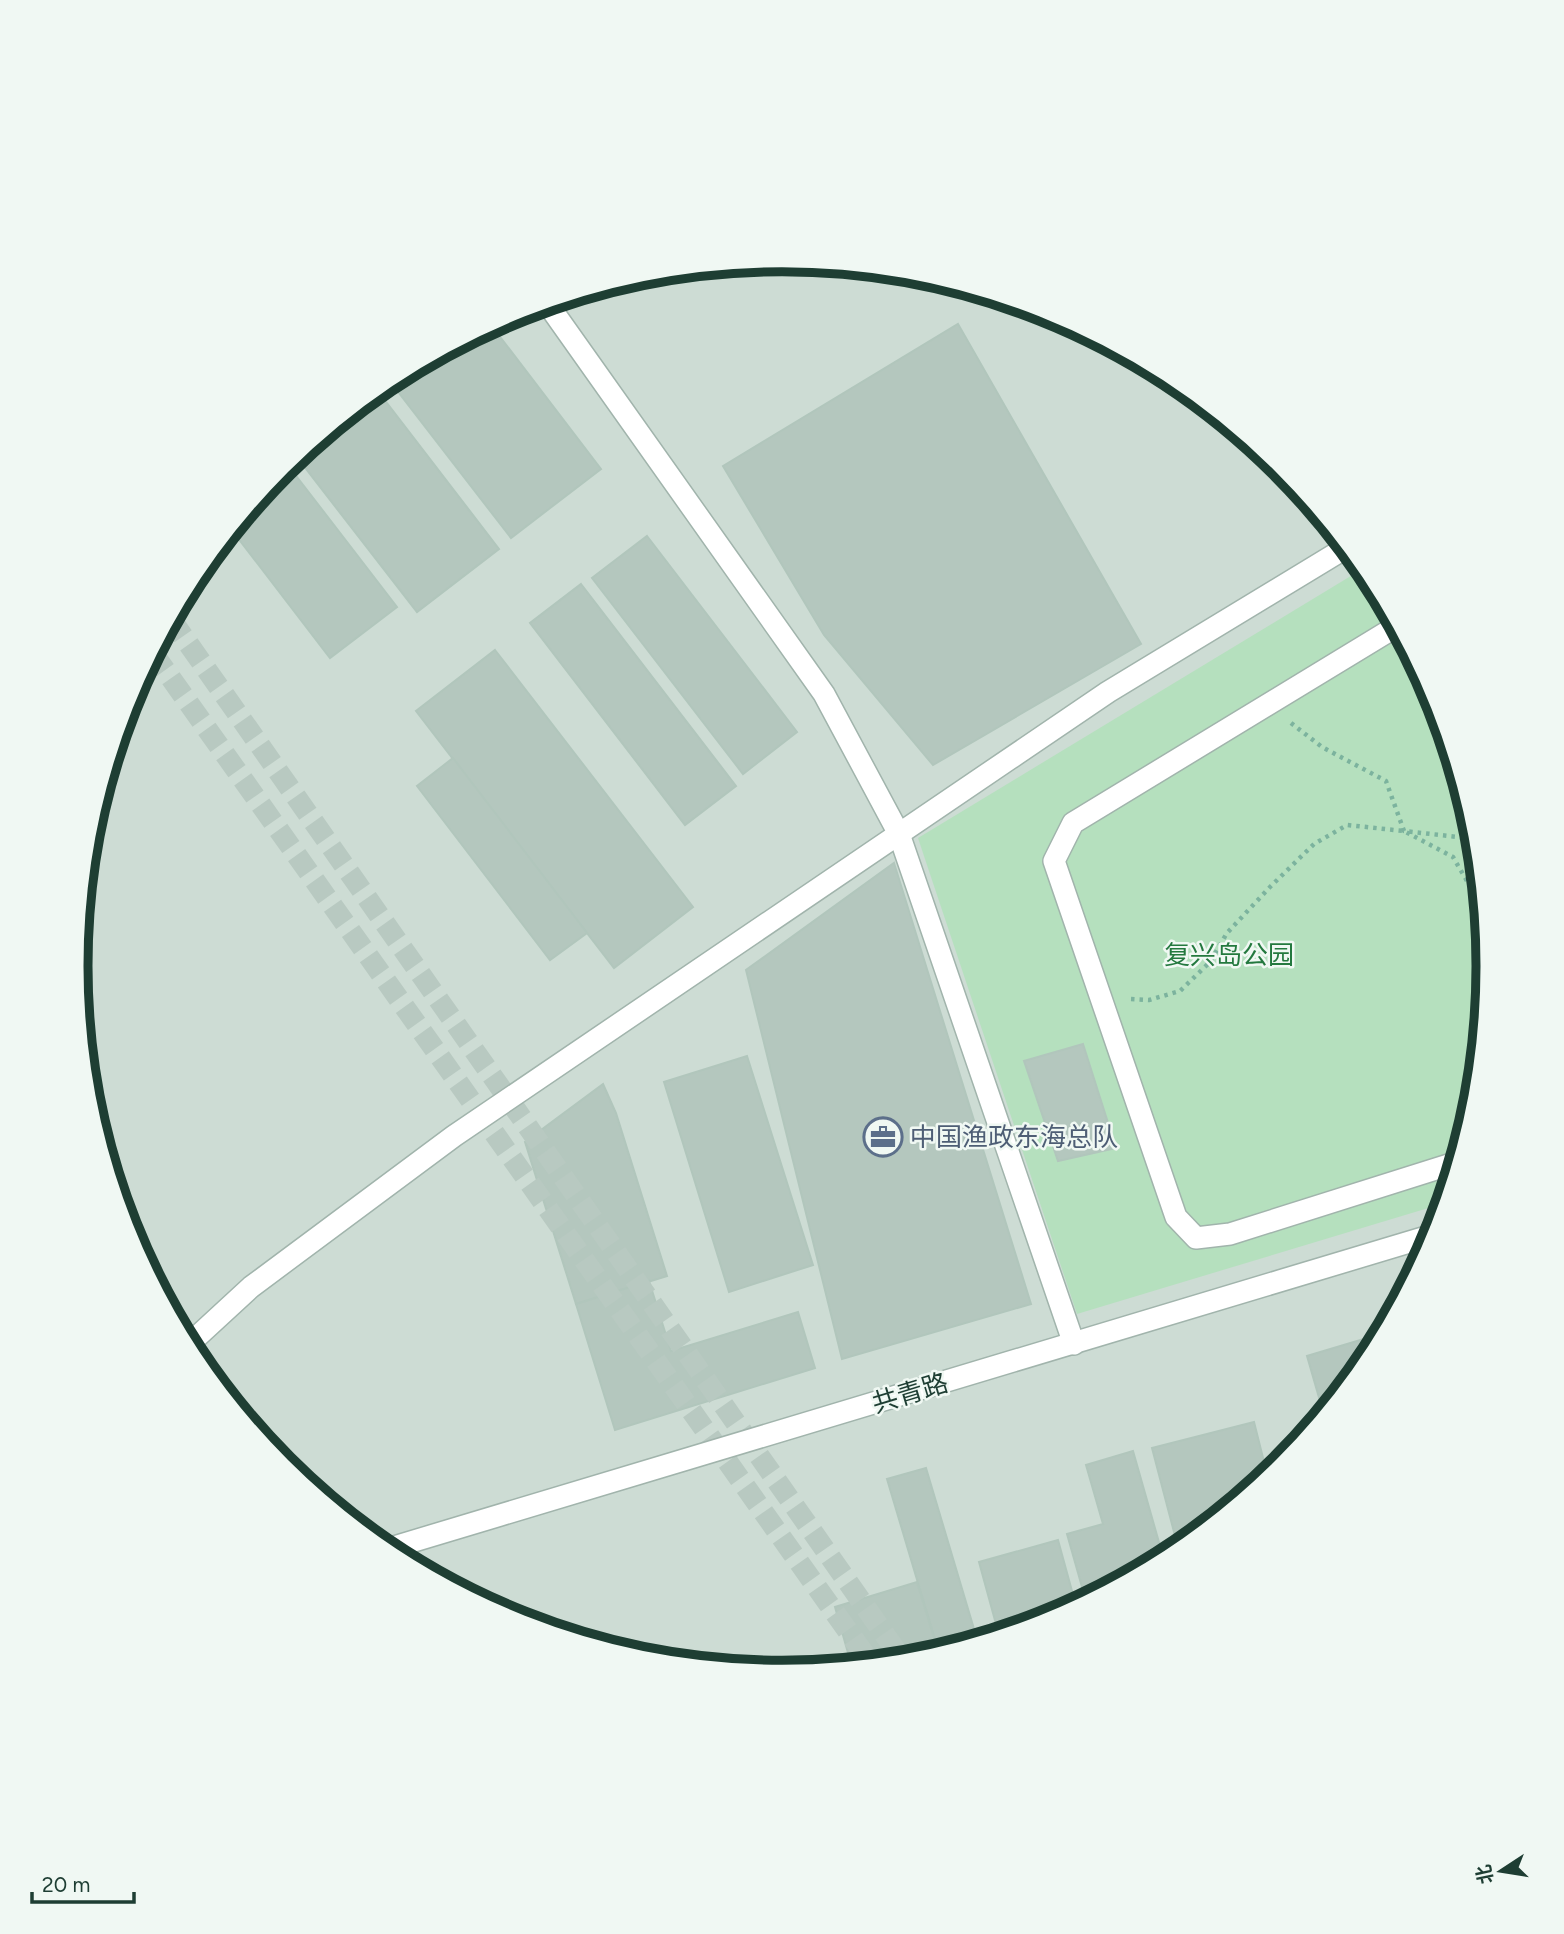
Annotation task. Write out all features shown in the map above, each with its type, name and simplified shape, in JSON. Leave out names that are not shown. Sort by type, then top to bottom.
[{"type":"street","points":[[553,311],[824,694],[899,834],[1074,1344]]},
{"type":"street","points":[[196,1338],[251,1287],[454,1136],[1108,692],[1339,552]]},
{"type":"street","points":[[1389,631],[1073,823],[1054,861],[1176,1217],[1196,1238],[1230,1234],[1447,1165]]},
{"type":"street","name":"共青路","points":[[399,1546],[1421,1238]]},
{"type":"path","points":[[1270,705],[1322,747],[1386,781],[1404,831],[1453,857],[1472,890]]},
{"type":"path","points":[[1100,998],[1149,1000],[1180,991],[1210,962],[1227,933],[1270,887],[1314,844],[1347,825],[1464,838]]},
{"type":"shaded area","points":[[782,272],[873,278],[962,296],[1005,309],[1048,325],[1129,366],[1205,416],[1240,445],[1304,509],[1333,544],[1359,581],[1405,660],[1424,701],[1453,787],[1471,876],[1475,922],[1475,1012],[1471,1058],[1453,1147],[1440,1190],[1424,1233],[1383,1314],[1333,1390],[1304,1425],[1240,1489],[1205,1518],[1168,1544],[1089,1590],[1048,1609],[962,1638],[873,1656],[827,1660],[737,1660],[691,1656],[602,1638],[559,1625],[516,1609],[435,1568],[359,1518],[324,1489],[260,1425],[231,1390],[205,1353],[159,1274],[140,1233],[111,1147],[93,1058],[89,1012],[89,922],[93,876],[111,787],[124,744],[140,701],[181,620],[231,544],[260,509],[324,445],[359,416],[396,390],[475,344],[516,325],[602,296],[691,278],[737,274]]},
{"type":"green space","name":"复兴岛公园","points":[[1354,574],[1383,620],[1424,701],[1453,787],[1471,876],[1476,967],[1471,1058],[1453,1147],[1434,1206],[1077,1314],[918,838]]},
{"type":"building","points":[[958,324],[1141,644],[933,765],[824,635],[723,466]]},
{"type":"building","points":[[498,334],[601,469],[511,538],[396,390]]},
{"type":"building","points":[[384,399],[499,549],[417,612],[303,465],[359,416]]},
{"type":"building","points":[[294,473],[397,607],[330,658],[237,537]]},
{"type":"building","points":[[647,536],[797,732],[743,774],[592,578]]},
{"type":"building","points":[[581,584],[736,786],[685,825],[530,623]]},
{"type":"building","points":[[495,650],[693,907],[614,968],[416,711]]},
{"type":"building","points":[[453,758],[587,933],[550,960],[417,786]]},
{"type":"building","name":"中国渔政东海总队","points":[[894,863],[1031,1304],[842,1359],[746,970]]},
{"type":"building","points":[[1083,1044],[1116,1148],[1058,1161],[1024,1061]]},
{"type":"building","points":[[747,1056],[813,1265],[729,1292],[664,1082]]},
{"type":"building","points":[[603,1084],[616,1113],[667,1276],[576,1304],[525,1142]]},
{"type":"building","points":[[649,1281],[671,1351],[798,1312],[815,1368],[615,1430],[576,1304]]},
{"type":"building","points":[[1368,1338],[1321,1405],[1307,1356]]},
{"type":"building","points":[[1254,1422],[1265,1466],[1205,1518],[1176,1539],[1152,1448]]},
{"type":"building","points":[[1133,1451],[1161,1548],[1084,1593],[1067,1534],[1103,1524],[1086,1465]]},
{"type":"building","points":[[926,1468],[975,1634],[936,1644],[887,1479]]},
{"type":"building","points":[[1058,1540],[1074,1597],[1042,1611],[996,1624],[979,1562]]},
{"type":"building","points":[[917,1582],[936,1644],[849,1658],[835,1607]]},
{"type":"tunnel","points":[[177,627],[897,1652]]},
{"type":"tunnel","points":[[159,661],[866,1657]]},
{"type":"place","name":"中国渔政东海总队","points":[[883,1137]]}]
